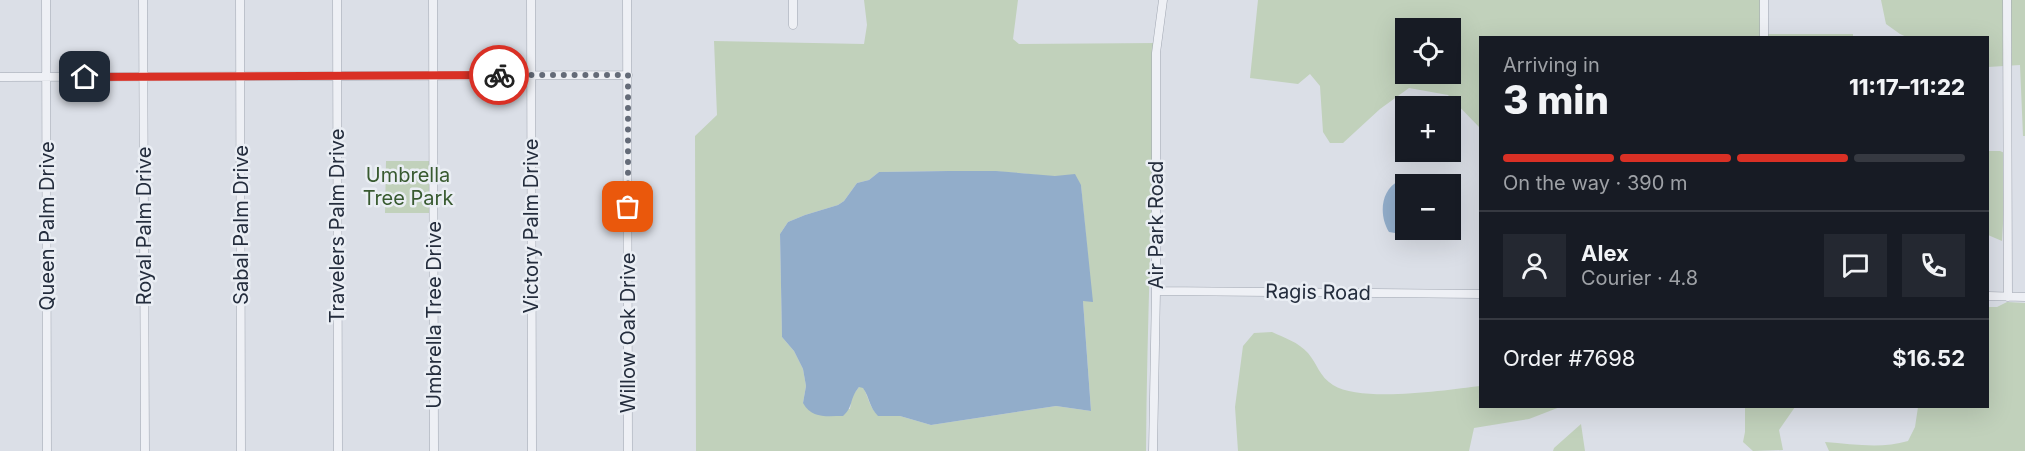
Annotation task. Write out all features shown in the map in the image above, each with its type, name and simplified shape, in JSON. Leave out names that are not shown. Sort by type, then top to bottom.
[{"type":"street","name":"Queen Palm Drive","points":[[46,0],[47,451]]},
{"type":"street","name":"Royal Palm Drive","points":[[143,0],[145,451]]},
{"type":"street","name":"Sabal Palm Drive","points":[[240,0],[241,451]]},
{"type":"street","name":"Travelers Palm Drive","points":[[337,0],[338,451]]},
{"type":"street","name":"Umbrella Tree Drive","points":[[433,0],[434,451]]},
{"type":"street","name":"Victory Palm Drive","points":[[531,0],[532,451]]},
{"type":"street","name":"Willow Oak Drive","points":[[627,0],[628,451]]},
{"type":"street","points":[[793,0],[793,26]]},
{"type":"street","name":"Air Park Road","points":[[1153,451],[1156,53],[1163,0]]},
{"type":"street","points":[[1764,0],[1764,36]]},
{"type":"street","points":[[2007,0],[2008,297]]},
{"type":"street","points":[[0,77],[628,75]]},
{"type":"street","name":"Ragis Road","points":[[1156,291],[1479,294]]},
{"type":"street","points":[[1989,296],[2025,297]]},
{"type":"green space","points":[[864,0],[1018,0],[1013,39],[1019,44],[1157,43],[1146,451],[696,451],[695,136],[717,115],[714,41],[864,44],[867,25]],"holes":[[[965,171],[1032,174],[1081,185],[1092,301],[1083,301],[1091,411],[1056,406],[931,425],[900,416],[878,415],[871,406],[863,387],[859,387],[852,396],[850,409],[803,403],[806,386],[803,369],[794,351],[782,337],[780,234],[788,222],[838,205],[844,201],[857,183],[869,180],[879,172]]]},
{"type":"green space","points":[[1258,0],[1763,0],[1763,34],[1853,34],[1853,36],[1479,36],[1479,127],[1461,108],[1461,96],[1449,96],[1409,88],[1395,96],[1343,143],[1330,143],[1323,132],[1320,86],[1310,74],[1298,84],[1250,78]]},
{"type":"green space","points":[[1881,0],[2025,0],[2025,136],[2023,136],[2020,65],[1989,67],[1989,36],[1904,36],[1886,24]]},
{"type":"green space","points":[[1989,151],[2000,151],[2007,154],[2002,241],[1989,235]]},
{"type":"green space","name":"Umbrella Tree Park","points":[[386,161],[430,161],[430,213],[385,213]]},
{"type":"green space","points":[[2007,302],[2025,303],[2025,451],[1829,451],[1825,442],[1877,445],[1908,441],[1915,427],[1918,408],[1989,408],[1989,307],[1997,307]]},
{"type":"green space","points":[[1272,332],[1300,346],[1308,353],[1328,382],[1346,390],[1363,393],[1405,394],[1479,386],[1479,408],[1557,408],[1529,419],[1474,428],[1469,451],[1238,451],[1235,407],[1243,346],[1254,333]]},
{"type":"green space","points":[[1745,408],[1794,408],[1779,430],[1783,450],[1753,451],[1743,442]]},
{"type":"green space","points":[[1581,424],[1585,451],[1553,451],[1554,448]]},
{"type":"water","points":[[996,171],[1055,176],[1075,174],[1081,185],[1093,302],[1083,301],[1091,411],[1056,406],[931,425],[900,416],[878,416],[863,388],[859,387],[849,409],[843,416],[825,416],[811,412],[803,403],[806,386],[803,369],[794,351],[782,337],[780,234],[788,222],[838,205],[844,201],[857,183],[869,180],[879,172]]},
{"type":"water","points":[[1395,184],[1395,233],[1389,232],[1383,211],[1385,197]]},
{"type":"way so far","points":[[499,75],[628,75],[628,207]]},
{"type":"route","points":[[85,77],[499,75]]}]
